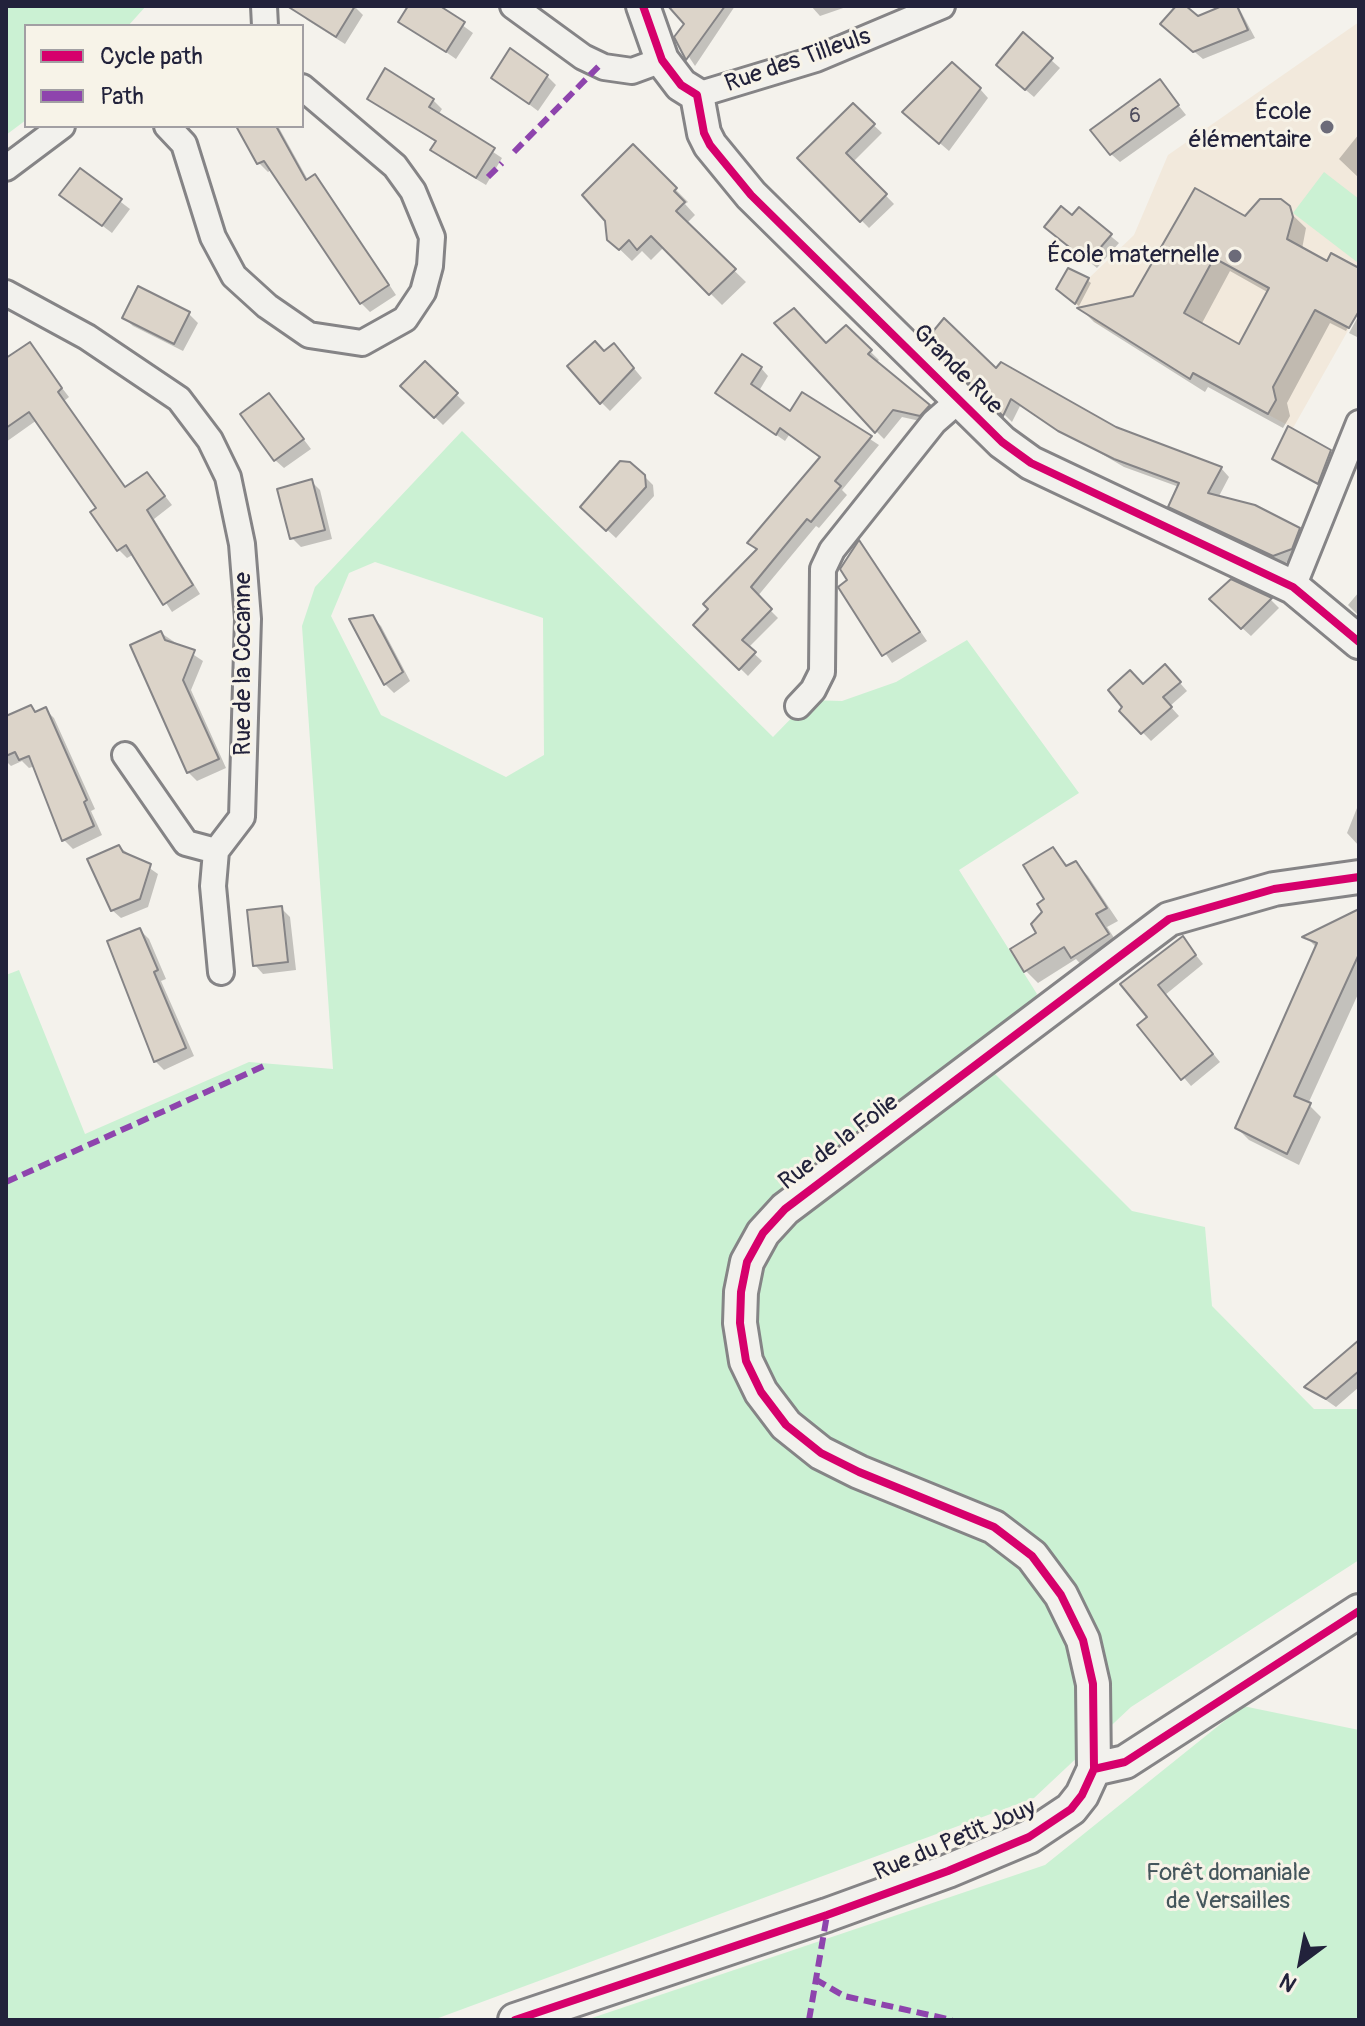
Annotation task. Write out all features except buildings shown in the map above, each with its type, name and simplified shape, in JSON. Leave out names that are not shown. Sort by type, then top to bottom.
[{"type":"street","points":[[513,6],[583,57],[604,67],[632,71],[662,60]]},
{"type":"street","points":[[643,6],[662,60],[681,85],[697,95]]},
{"type":"street","name":"Rue des Tilleuls","points":[[697,95],[816,59],[942,6]]},
{"type":"street","points":[[169,128],[184,144],[213,237],[234,276],[267,306],[309,335],[362,343],[389,331],[411,310],[427,279],[432,237],[413,191],[395,166],[304,89]]},
{"type":"street","name":"Grande Rue","points":[[697,95],[704,133],[710,145],[751,195],[1002,442],[1031,463],[1293,587],[1359,642]]},
{"type":"street","points":[[6,168],[59,128]]},
{"type":"street","name":"Rue de la Cocanne","points":[[6,293],[87,337],[179,399],[210,440],[228,477],[242,544],[247,604],[246,695],[242,817],[216,851]]},
{"type":"street","points":[[798,706],[813,690],[822,672],[823,569],[828,558],[934,422],[958,401]]},
{"type":"street","points":[[1293,587],[1359,423]]},
{"type":"street","points":[[125,755],[186,843],[216,851],[213,886],[221,972]]},
{"type":"street","name":"Rue de la Folie","points":[[1094,1769],[1093,1684],[1083,1640],[1061,1595],[1032,1556],[994,1527],[834,1459],[786,1425],[761,1392],[746,1361],[740,1323],[741,1292],[747,1262],[763,1233],[785,1209],[1169,919],[1274,889],[1359,877]]},
{"type":"street","points":[[1094,1769],[1110,1768],[1125,1762],[1359,1611]]},
{"type":"street","name":"Rue du Petit Jouy","points":[[515,2020],[827,1915],[1029,1837],[1071,1809],[1094,1769]]},
{"type":"shaded area","name":"École maternelle","points":[[1359,22],[1359,311],[1293,428],[1096,323],[1075,304],[1089,278],[1134,235],[1168,155]]},
{"type":"green space","points":[[6,6],[146,6],[130,24],[24,24],[24,122],[6,135]]},
{"type":"green space","points":[[1324,172],[1359,199],[1357,262],[1293,213]]},
{"type":"green space","points":[[462,431],[773,737],[809,700],[842,701],[896,682],[967,640],[1079,793],[959,870],[1037,994],[991,1070],[1132,1211],[1205,1227],[1212,1306],[1314,1409],[1359,1409],[1359,1560],[1131,1707],[1034,1798],[433,2020],[6,2020],[6,975],[19,970],[85,1134],[249,1062],[333,1069],[302,626],[315,587]],"holes":[[[375,562],[543,618],[544,755],[506,777],[381,715],[331,616],[349,573]]]},
{"type":"green space","name":"Forêt domaniale de Versailles","points":[[1243,1706],[1359,1730],[1359,2020],[586,2020],[1045,1865]]},
{"type":"marked path","points":[[514,152],[600,65]]},
{"type":"marked path","points":[[488,177],[502,163]]},
{"type":"marked path","points":[[6,1182],[264,1066]]},
{"type":"marked path","points":[[809,2020],[827,1915]]},
{"type":"marked path","points":[[815,1979],[844,1996],[952,2020]]},
{"type":"cycle path","points":[[643,6],[662,60],[681,85],[697,95],[704,133],[710,145],[751,195],[1002,442],[1031,463],[1293,587],[1359,642]]},
{"type":"cycle path","points":[[515,2020],[948,1871],[1029,1837],[1071,1809],[1082,1795],[1094,1769],[1093,1684],[1083,1640],[1061,1595],[1032,1556],[994,1527],[859,1472],[821,1453],[786,1425],[761,1392],[746,1361],[740,1323],[741,1292],[747,1262],[763,1233],[785,1209],[1169,919],[1274,889],[1359,877]]},
{"type":"cycle path","points":[[1094,1769],[1125,1762],[1359,1611]]},
{"type":"place","name":"École élémentaire","points":[[1327,127]]},
{"type":"place","name":"École maternelle","points":[[1235,256]]}]
